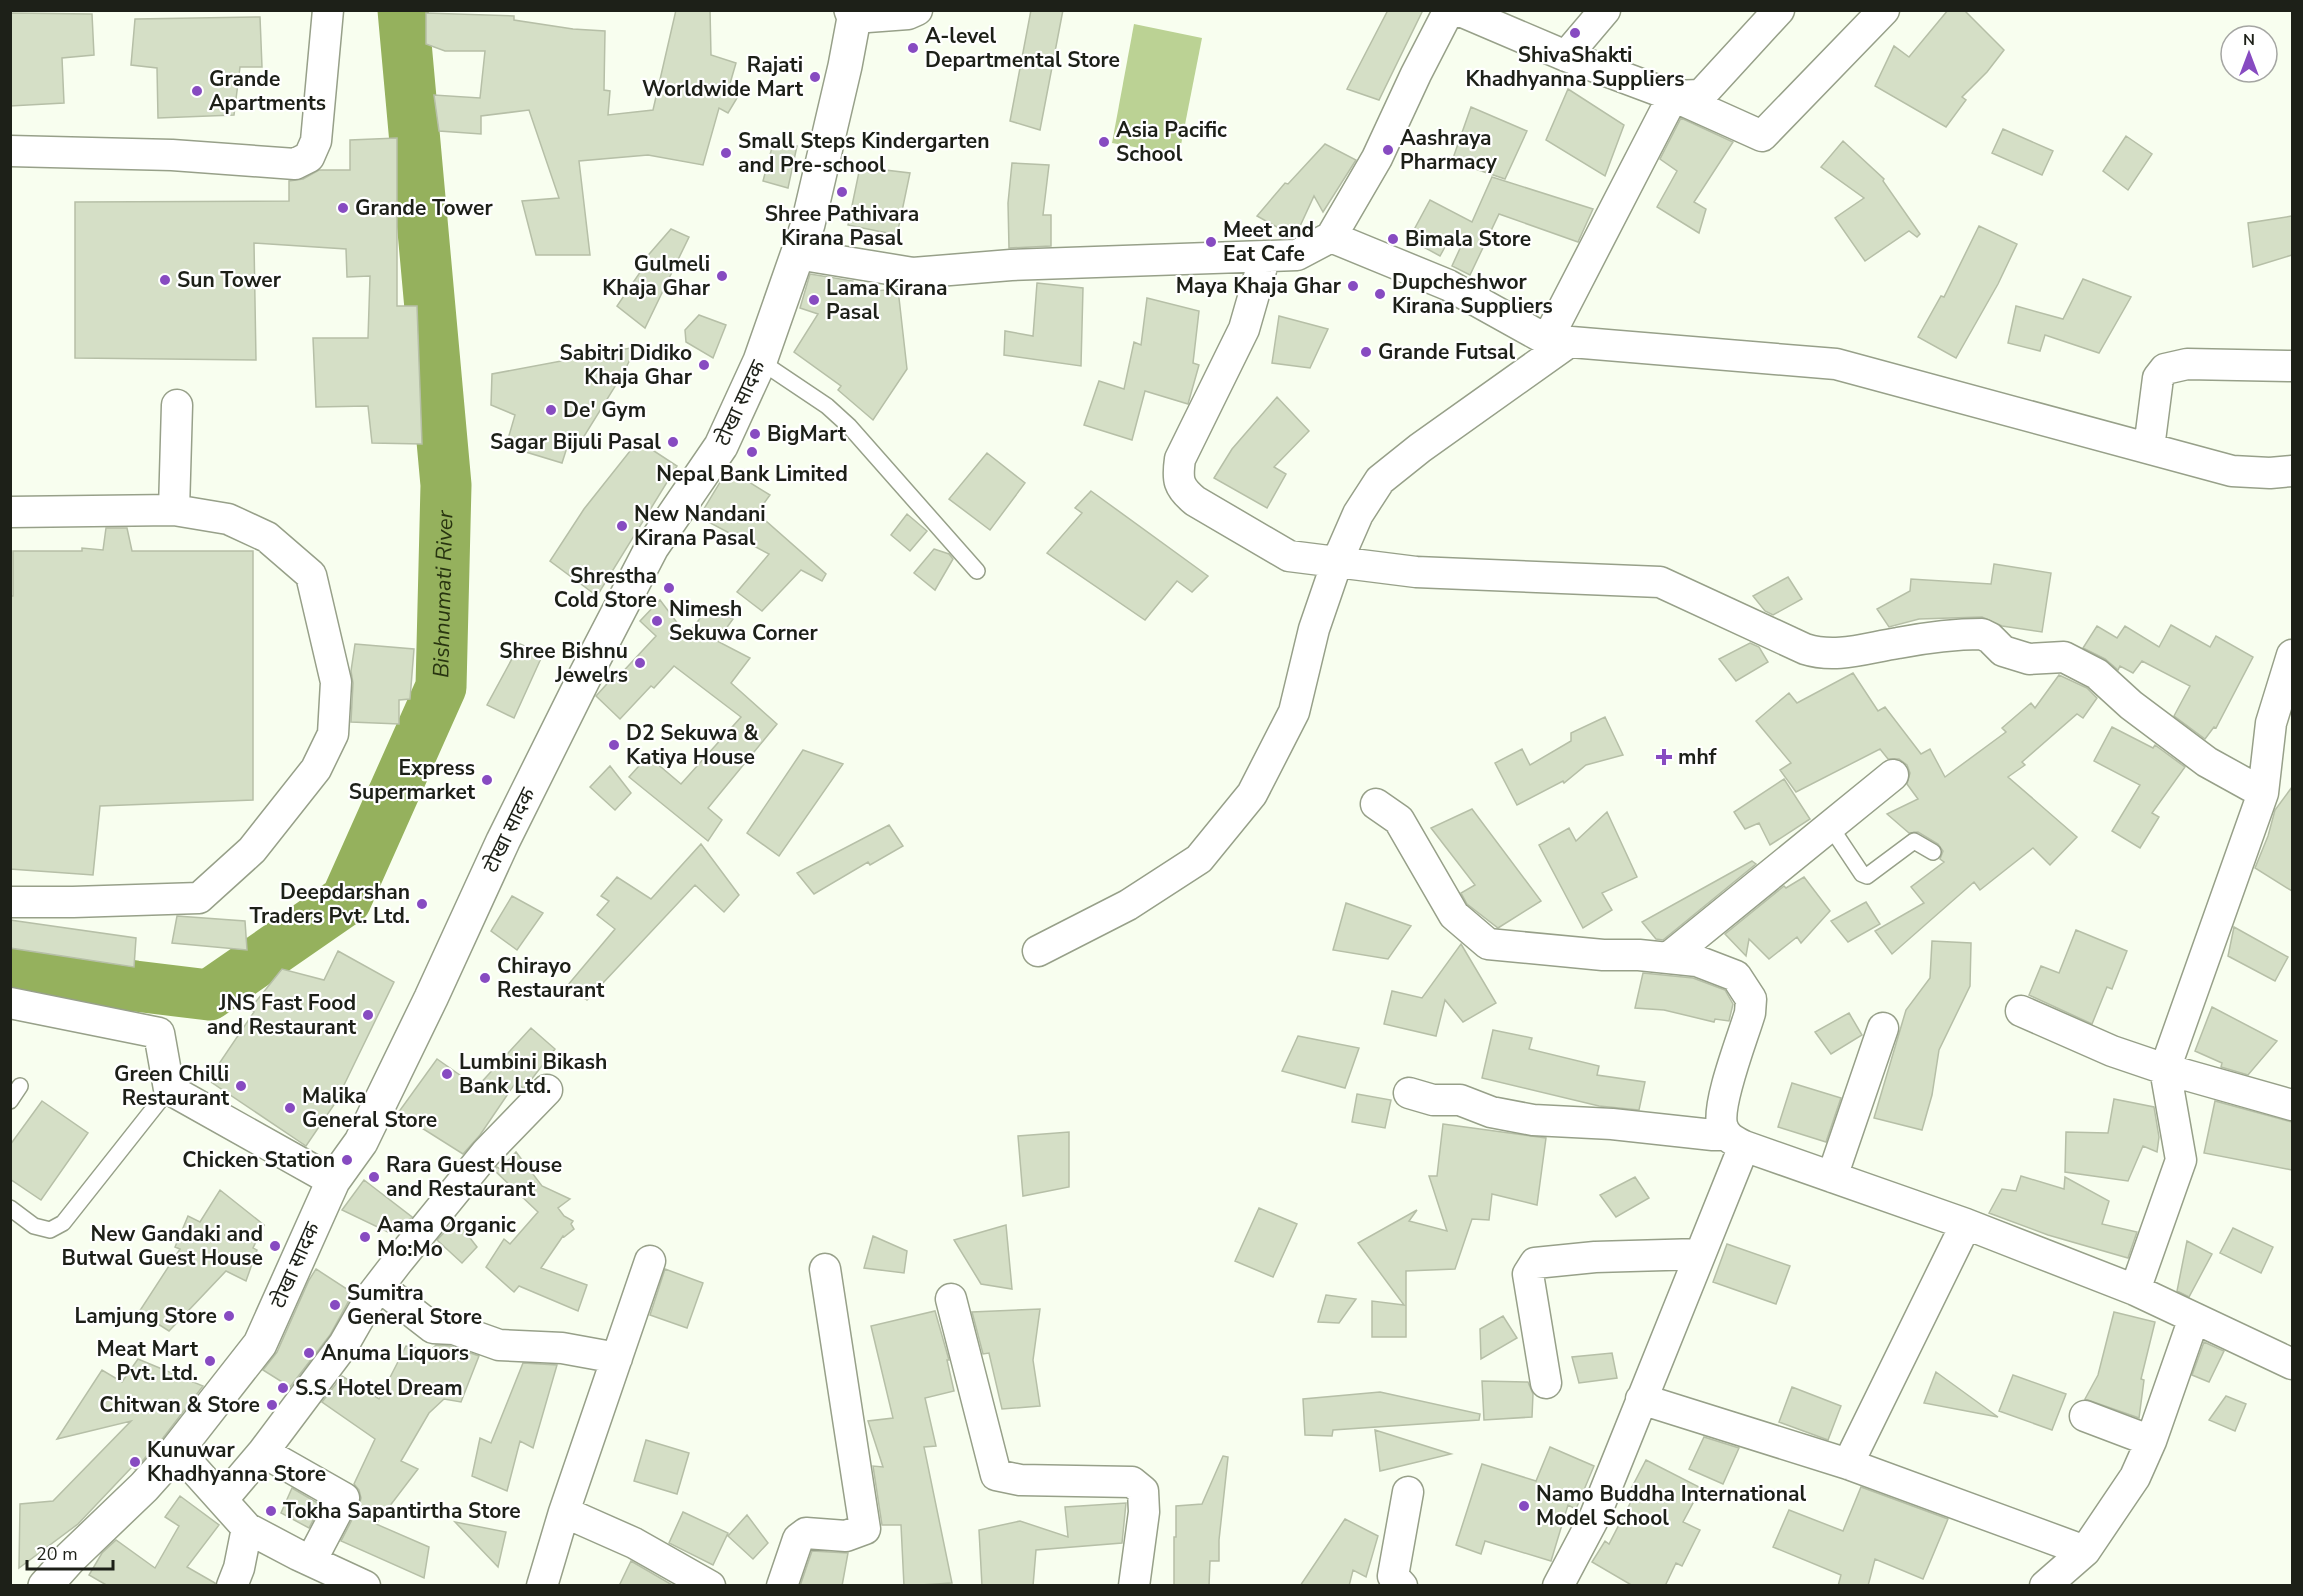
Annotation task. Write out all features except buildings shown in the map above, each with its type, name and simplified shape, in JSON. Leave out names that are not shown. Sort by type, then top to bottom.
[{"type":"main road","name":"टोखा सादक","points":[[45,1586],[70,1558],[144,1487],[177,1450],[260,1344],[333,1181],[361,1142],[431,998],[508,830],[652,547],[721,446],[760,361],[807,224],[845,66],[852,14]]},
{"type":"street","points":[[10,151],[172,154],[295,164],[309,157],[316,141],[328,10]]},
{"type":"street","points":[[852,14],[908,14],[917,10]]},
{"type":"street","points":[[797,254],[913,273],[1011,265],[1297,255],[1331,237],[1377,158],[1449,10]]},
{"type":"street","points":[[1458,10],[1566,56],[1673,96],[1762,136],[1884,10]]},
{"type":"street","points":[[1566,56],[1605,10]]},
{"type":"street","points":[[1673,96],[1701,95],[1779,10]]},
{"type":"street","points":[[1038,951],[1128,905],[1199,860],[1252,794],[1294,712],[1314,629],[1337,562],[1358,514],[1380,480],[1558,341],[1673,96]]},
{"type":"street","points":[[1331,237],[1448,285],[1558,341],[1836,364],[2232,471],[2270,473],[2292,471]]},
{"type":"street","points":[[1265,255],[1244,329],[1180,459],[1177,478],[1185,493],[1195,501],[1289,556],[1416,572],[1660,582],[1805,650],[1819,654],[1835,655],[1900,642],[1982,634],[1990,638],[2002,651],[2029,659],[2064,657],[2097,674],[2131,705],[2206,762],[2263,793]]},
{"type":"street","points":[[2150,448],[2158,378],[2165,369],[2187,364],[2292,366]]},
{"type":"street","points":[[174,510],[177,405]]},
{"type":"street","points":[[10,512],[174,510],[228,519],[267,537],[311,575],[336,682],[333,734],[316,769],[252,850],[199,898],[10,902]]},
{"type":"street","points":[[2135,1290],[2181,1161],[2165,1069],[2263,793],[2271,723],[2292,655]]},
{"type":"street","points":[[1668,958],[1893,775]]},
{"type":"street","points":[[1376,804],[1399,820],[1454,915],[1488,944],[1697,961],[1736,976],[1751,999],[1750,1013],[1724,1097],[1721,1121],[1736,1141]]},
{"type":"street","points":[[10,1003],[159,1033],[169,1089],[333,1181]]},
{"type":"street","points":[[2021,1011],[2112,1051],[2165,1069],[2292,1105]]},
{"type":"street","points":[[1832,1177],[1882,1028]]},
{"type":"street","points":[[223,1499],[263,1452],[344,1344],[379,1286],[486,1153],[547,1090]]},
{"type":"street","points":[[1409,1093],[1433,1100],[1460,1100],[1491,1112],[1533,1120],[1612,1124],[1713,1136],[1736,1141],[1966,1224],[2135,1290],[2292,1364]]},
{"type":"street","points":[[1558,1586],[1594,1516],[1700,1254],[1736,1141]]},
{"type":"street","points":[[1848,1464],[1966,1224]]},
{"type":"street","points":[[1546,1383],[1528,1274],[1535,1263],[1543,1260],[1594,1257],[1700,1254]]},
{"type":"street","points":[[542,1586],[564,1512],[650,1261]]},
{"type":"street","points":[[782,1586],[798,1539],[806,1533],[846,1536],[865,1528],[825,1269]]},
{"type":"street","points":[[379,1286],[434,1328],[454,1329],[499,1346],[562,1348],[617,1358]]},
{"type":"street","points":[[951,1299],[996,1475],[1020,1480],[1132,1482],[1143,1491],[1144,1512],[1134,1586]]},
{"type":"street","points":[[2045,1586],[2085,1551],[2135,1477],[2151,1441],[2194,1318]]},
{"type":"street","points":[[1641,1399],[1848,1464],[2085,1551]]},
{"type":"street","points":[[2085,1416],[2151,1441]]},
{"type":"street","points":[[177,1450],[247,1528],[365,1586]]},
{"type":"street","points":[[263,1452],[344,1498],[311,1561]]},
{"type":"street","points":[[1402,1586],[1393,1576],[1408,1492]]},
{"type":"street","points":[[564,1512],[634,1543],[710,1586]]},
{"type":"street","points":[[232,1586],[242,1559],[247,1528]]},
{"type":"lane","points":[[760,361],[827,406],[849,426],[977,571]]},
{"type":"lane","points":[[1830,826],[1862,874],[1867,876],[1914,841],[1933,852]]},
{"type":"lane","points":[[10,1101],[20,1086]]},
{"type":"lane","points":[[10,1208],[34,1226],[50,1230],[63,1223],[169,1089]]},
{"type":"green space","points":[[1134,24],[1202,38],[1179,155],[1112,143]]},
{"type":"waterway","name":"Bishnumati River","points":[[10,966],[209,995],[346,900],[441,687],[446,485],[403,10]]},
{"type":"place","name":"ShivaShakti Khadhyanna Suppliers","points":[[1575,33]]},
{"type":"place","name":"A-level Departmental Store","points":[[913,48]]},
{"type":"place","name":"Rajati Worldwide Mart","points":[[815,77]]},
{"type":"place","name":"Grande Apartments","points":[[197,91]]},
{"type":"place","name":"Asia Pacific School","points":[[1104,142]]},
{"type":"place","name":"Aashraya Pharmacy","points":[[1388,150]]},
{"type":"place","name":"Small Steps Kindergarten and Pre-school","points":[[726,153]]},
{"type":"place","name":"Shree Pathivara Kirana Pasal","points":[[842,192]]},
{"type":"place","name":"Grande Tower","points":[[343,208]]},
{"type":"place","name":"Bimala Store","points":[[1393,239]]},
{"type":"place","name":"Meet and Eat Cafe","points":[[1211,242]]},
{"type":"place","name":"Gulmeli Khaja Ghar","points":[[722,276]]},
{"type":"place","name":"Sun Tower","points":[[165,280]]},
{"type":"place","name":"Maya Khaja Ghar","points":[[1353,286]]},
{"type":"place","name":"Dupcheshwor Kirana Suppliers","points":[[1380,294]]},
{"type":"place","name":"Lama Kirana Pasal","points":[[814,300]]},
{"type":"place","name":"Grande Futsal","points":[[1366,352]]},
{"type":"place","name":"Sabitri Didiko Khaja Ghar","points":[[704,365]]},
{"type":"place","name":"De' Gym","points":[[551,410]]},
{"type":"place","name":"BigMart","points":[[755,434]]},
{"type":"place","name":"Sagar Bijuli Pasal","points":[[673,442]]},
{"type":"place","name":"Nepal Bank Limited","points":[[752,452]]},
{"type":"place","name":"New Nandani Kirana Pasal","points":[[622,526]]},
{"type":"place","name":"Shrestha Cold Store","points":[[669,588]]},
{"type":"place","name":"Nimesh Sekuwa Corner","points":[[657,621]]},
{"type":"place","name":"Shree Bishnu Jewelrs","points":[[640,663]]},
{"type":"place","name":"D2 Sekuwa & Katiya House","points":[[614,745]]},
{"type":"place","name":"mhf","points":[[1664,757]]},
{"type":"place","name":"Express Supermarket","points":[[487,780]]},
{"type":"place","name":"Deepdarshan Traders Pvt. Ltd.","points":[[422,904]]},
{"type":"place","name":"Chirayo Restaurant","points":[[485,978]]},
{"type":"place","name":"JNS Fast Food and Restaurant","points":[[368,1015]]},
{"type":"place","name":"Lumbini Bikash Bank Ltd.","points":[[447,1074]]},
{"type":"place","name":"Green Chilli Restaurant","points":[[241,1086]]},
{"type":"place","name":"Malika General Store","points":[[290,1108]]},
{"type":"place","name":"Chicken Station","points":[[347,1160]]},
{"type":"place","name":"Rara Guest House and Restaurant","points":[[374,1177]]},
{"type":"place","name":"Aama Organic Mo:Mo","points":[[365,1237]]},
{"type":"place","name":"New Gandaki and Butwal Guest House","points":[[275,1246]]},
{"type":"place","name":"Sumitra General Store","points":[[335,1305]]},
{"type":"place","name":"Lamjung Store","points":[[229,1316]]},
{"type":"place","name":"Anuma Liquors","points":[[309,1353]]},
{"type":"place","name":"Meat Mart Pvt. Ltd.","points":[[210,1361]]},
{"type":"place","name":"S.S. Hotel Dream","points":[[283,1388]]},
{"type":"place","name":"Chitwan & Store","points":[[272,1405]]},
{"type":"place","name":"Kunuwar Khadhyanna Store","points":[[135,1462]]},
{"type":"place","name":"Namo Buddha International Model School","points":[[1524,1506]]},
{"type":"place","name":"Tokha Sapantirtha Store","points":[[271,1511]]}]
